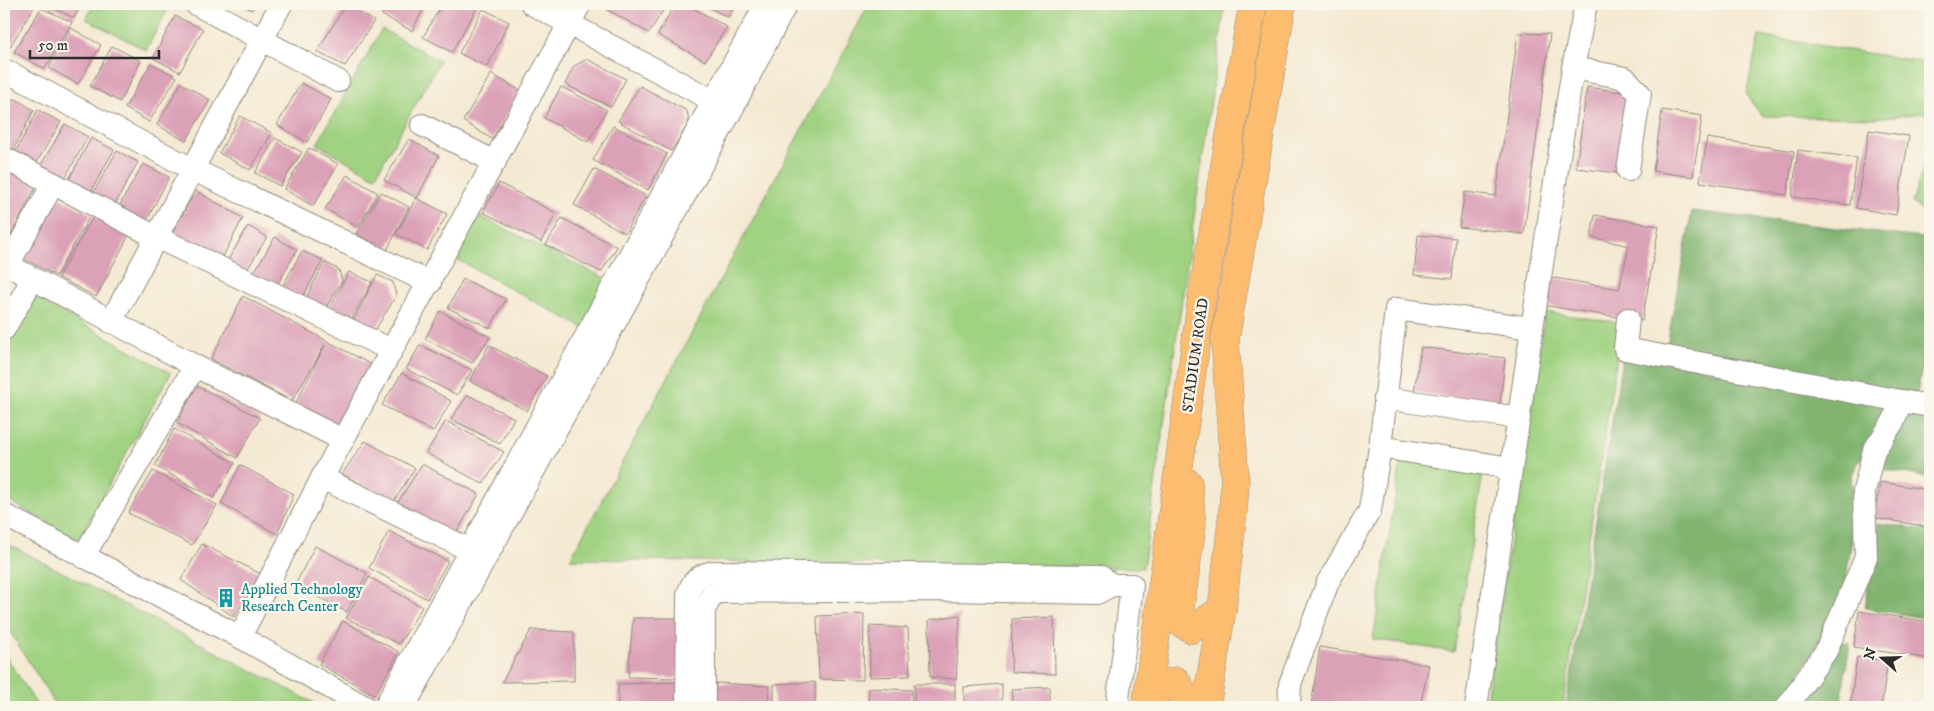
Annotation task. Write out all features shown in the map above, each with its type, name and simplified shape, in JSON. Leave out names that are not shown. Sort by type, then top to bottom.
[{"type":"main road","name":"STADIUM ROAD","points":[[1146,707],[1202,297],[1253,4]]},
{"type":"main road","name":"STADIUM ROAD","points":[[1206,707],[1222,610],[1234,482],[1225,339],[1282,4]]},
{"type":"main road","points":[[1184,436],[1192,525],[1179,616],[1181,623],[1192,629],[1222,610]]},
{"type":"main road","points":[[1146,707],[1161,685],[1176,681],[1184,695],[1182,707]]},
{"type":"street","points":[[196,4],[338,81]]},
{"type":"street","points":[[111,322],[281,4]]},
{"type":"street","points":[[532,4],[722,105]]},
{"type":"street","points":[[240,637],[322,478],[580,4]]},
{"type":"street","points":[[404,707],[722,105],[766,4]]},
{"type":"street","points":[[385,707],[470,550],[722,105],[786,4]]},
{"type":"street","points":[[1476,707],[1532,328],[1573,68],[1586,4]]},
{"type":"street","points":[[1573,68],[1626,78],[1640,94],[1628,170]]},
{"type":"street","points":[[4,70],[192,170],[430,282]]},
{"type":"street","points":[[422,125],[495,162]]},
{"type":"street","points":[[4,158],[156,237],[391,350]]},
{"type":"street","points":[[53,184],[6,264],[32,280],[194,366],[343,440]]},
{"type":"street","points":[[4,329],[32,280]]},
{"type":"street","points":[[1289,707],[1290,684],[1328,582],[1370,510],[1380,448],[1396,309],[1532,328]]},
{"type":"street","points":[[1628,319],[1625,349],[1930,406]]},
{"type":"street","points":[[83,557],[194,366]]},
{"type":"street","points":[[1386,398],[1519,418]]},
{"type":"street","points":[[1787,707],[1826,651],[1866,558],[1864,491],[1874,450],[1893,422],[1901,401]]},
{"type":"street","points":[[1380,448],[1511,468]]},
{"type":"street","points":[[322,478],[470,550]]},
{"type":"street","points":[[4,515],[240,637],[365,707]]},
{"type":"street","points":[[687,707],[688,595],[691,584],[702,575],[712,572],[1100,576],[1122,585]]},
{"type":"street","points":[[704,707],[704,610],[712,595],[720,592],[947,590],[1097,593],[1122,585],[1144,581],[1163,585]]},
{"type":"street","points":[[1117,707],[1122,585]]},
{"type":"green space","points":[[94,4],[171,4],[146,50],[86,19]]},
{"type":"green space","points":[[869,4],[1225,4],[1143,568],[570,559]]},
{"type":"green space","points":[[382,29],[440,61],[375,177],[317,144]]},
{"type":"green space","points":[[1759,36],[1930,63],[1930,118],[1924,113],[1876,118],[1762,116],[1746,95]]},
{"type":"green space","points":[[1930,146],[1930,214],[1912,203]]},
{"type":"green space","points":[[469,211],[615,283],[589,331],[445,253]]},
{"type":"green space","points":[[1692,211],[1930,239],[1930,332],[1916,397],[1666,350]]},
{"type":"green space","points":[[35,297],[171,373],[78,540],[4,498],[4,353]]},
{"type":"green space","points":[[1545,312],[1622,323],[1563,707],[1485,707]]},
{"type":"green space","points":[[1623,354],[1898,404],[1867,447],[1851,476],[1855,515],[1846,581],[1830,626],[1780,707],[1566,707]]},
{"type":"green space","points":[[1903,403],[1930,409],[1930,478],[1883,469]]},
{"type":"green space","points":[[1401,460],[1483,473],[1454,652],[1373,639]]},
{"type":"green space","points":[[1878,523],[1930,531],[1930,619],[1865,608]]},
{"type":"green space","points":[[4,542],[322,707],[57,707],[4,622]]},
{"type":"green space","points":[[1835,642],[1850,643],[1840,707],[1791,707]]},
{"type":"green space","points":[[4,653],[38,707],[4,707]]},
{"type":"building","points":[[4,4],[29,4],[34,7],[8,50],[4,48]]},
{"type":"building","points":[[46,4],[82,4],[74,18]]},
{"type":"building","points":[[240,4],[256,4],[252,10]]},
{"type":"building","points":[[346,4],[374,21],[345,66],[317,52]]},
{"type":"building","points":[[366,4],[384,4],[380,12]]},
{"type":"building","points":[[389,4],[426,4],[412,31],[382,15]]},
{"type":"building","points":[[442,4],[479,4],[452,52],[423,37]]},
{"type":"building","points":[[603,4],[667,4],[649,33],[601,6]]},
{"type":"building","points":[[675,4],[686,4],[727,27],[705,61],[658,35]]},
{"type":"building","points":[[701,4],[737,4],[728,17]]},
{"type":"building","points":[[41,8],[72,22],[45,69],[14,52]]},
{"type":"building","points":[[483,9],[509,22],[487,67],[459,53]]},
{"type":"building","points":[[175,16],[203,29],[180,72],[153,58]]},
{"type":"building","points":[[71,28],[101,45],[78,84],[49,68]]},
{"type":"building","points":[[1518,33],[1550,34],[1524,234],[1459,227],[1465,192],[1496,196]]},
{"type":"building","points":[[112,46],[141,61],[120,102],[90,86]]},
{"type":"building","points":[[587,59],[626,79],[611,107],[565,84],[574,66]]},
{"type":"building","points":[[151,63],[177,77],[149,122],[125,108]]},
{"type":"building","points":[[491,74],[521,91],[492,139],[463,121]]},
{"type":"building","points":[[181,83],[210,100],[186,141],[157,125]]},
{"type":"building","points":[[301,83],[331,99],[307,142],[277,125]]},
{"type":"building","points":[[640,86],[687,111],[689,123],[671,151],[618,121]]},
{"type":"building","points":[[561,87],[607,110],[588,142],[544,118]]},
{"type":"building","points":[[1587,87],[1629,93],[1618,173],[1576,168]]},
{"type":"building","points":[[4,91],[11,95],[4,108]]},
{"type":"building","points":[[14,98],[34,110],[12,152],[4,148],[4,116]]},
{"type":"building","points":[[38,110],[61,122],[35,165],[14,154]]},
{"type":"building","points":[[1662,110],[1702,116],[1693,177],[1653,171]]},
{"type":"building","points":[[240,116],[272,133],[250,170],[219,153]]},
{"type":"building","points":[[65,124],[88,137],[63,181],[39,168]]},
{"type":"building","points":[[613,126],[667,154],[648,190],[593,160]]},
{"type":"building","points":[[1869,130],[1909,136],[1896,215],[1856,208]]},
{"type":"building","points":[[91,138],[114,150],[89,195],[67,183]]},
{"type":"building","points":[[275,138],[302,152],[280,186],[255,173]]},
{"type":"building","points":[[1707,138],[1794,151],[1787,195],[1700,182]]},
{"type":"building","points":[[409,139],[439,156],[417,198],[384,180]]},
{"type":"building","points":[[309,148],[338,164],[313,206],[284,189]]},
{"type":"building","points":[[1798,150],[1857,158],[1850,205],[1792,197]]},
{"type":"building","points":[[117,151],[138,162],[113,208],[91,197]]},
{"type":"building","points":[[143,164],[169,177],[145,224],[117,210]]},
{"type":"building","points":[[4,167],[37,185],[4,248]]},
{"type":"building","points":[[594,169],[646,196],[625,233],[574,205]]},
{"type":"building","points":[[347,175],[378,193],[358,227],[325,209]]},
{"type":"building","points":[[499,183],[556,213],[541,242],[483,212]]},
{"type":"building","points":[[196,191],[243,218],[219,264],[171,235]]},
{"type":"building","points":[[381,192],[409,207],[387,250],[356,234]]},
{"type":"building","points":[[53,195],[91,214],[56,276],[17,255]]},
{"type":"building","points":[[416,198],[447,214],[427,250],[396,234]]},
{"type":"building","points":[[94,215],[129,235],[96,297],[58,277]]},
{"type":"building","points":[[1595,215],[1659,226],[1642,321],[1548,306],[1545,300],[1548,280],[1555,278],[1619,289],[1629,246],[1591,237]]},
{"type":"building","points":[[562,218],[617,247],[601,272],[546,245]]},
{"type":"building","points":[[248,226],[267,237],[244,275],[225,265]]},
{"type":"building","points":[[1418,235],[1456,238],[1452,279],[1414,275]]},
{"type":"building","points":[[275,237],[297,250],[273,292],[250,279]]},
{"type":"building","points":[[302,251],[323,260],[301,300],[281,289]]},
{"type":"building","points":[[325,262],[339,270],[342,281],[322,314],[302,305]]},
{"type":"building","points":[[349,272],[372,282],[349,324],[326,314]]},
{"type":"building","points":[[377,275],[393,282],[396,296],[372,335],[352,323]]},
{"type":"building","points":[[463,279],[506,299],[490,328],[448,308]]},
{"type":"building","points":[[243,296],[372,365],[337,426],[295,405],[325,345],[292,401],[211,359]]},
{"type":"building","points":[[440,311],[490,337],[472,363],[425,339]]},
{"type":"building","points":[[420,345],[472,370],[457,395],[406,369]]},
{"type":"building","points":[[489,345],[547,376],[527,411],[470,381]]},
{"type":"building","points":[[1421,347],[1505,358],[1500,405],[1414,392]]},
{"type":"building","points":[[402,373],[451,401],[433,432],[382,405]]},
{"type":"building","points":[[197,386],[260,418],[237,458],[177,423]]},
{"type":"building","points":[[468,395],[514,418],[500,444],[451,419]]},
{"type":"building","points":[[446,421],[504,452],[483,484],[426,453]]},
{"type":"building","points":[[174,429],[235,463],[214,498],[155,466]]},
{"type":"building","points":[[365,441],[415,468],[394,501],[342,474]]},
{"type":"building","points":[[422,464],[479,494],[455,535],[397,504]]},
{"type":"building","points":[[240,465],[294,494],[277,534],[221,504]]},
{"type":"building","points":[[153,471],[217,505],[192,545],[128,513]]},
{"type":"building","points":[[1880,482],[1930,490],[1930,527],[1874,518]]},
{"type":"building","points":[[389,531],[448,561],[427,599],[369,568]]},
{"type":"building","name":"Applied Technology Research Center","points":[[202,544],[261,574],[234,617],[181,580]]},
{"type":"building","points":[[315,546],[367,573],[347,612],[295,585]]},
{"type":"building","points":[[369,577],[422,607],[399,644],[346,618]]},
{"type":"building","points":[[1859,611],[1930,622],[1930,659],[1854,647]]},
{"type":"building","points":[[864,614],[863,680],[819,679],[817,616]]},
{"type":"building","points":[[960,615],[956,679],[930,677],[929,620]]},
{"type":"building","points":[[1054,617],[1055,674],[1011,672],[1012,619]]},
{"type":"building","points":[[633,618],[682,618],[677,678],[628,677]]},
{"type":"building","points":[[343,621],[399,652],[375,695],[319,664]]},
{"type":"building","points":[[870,626],[908,628],[910,676],[870,677]]},
{"type":"building","points":[[531,630],[574,632],[574,681],[502,682]]},
{"type":"building","points":[[1320,647],[1429,665],[1421,702],[1442,707],[1311,707]]},
{"type":"building","points":[[1857,657],[1888,661],[1881,707],[1850,707]]},
{"type":"building","points":[[679,682],[678,707],[618,707],[618,684]]},
{"type":"building","points":[[815,682],[815,707],[774,707],[774,684]]},
{"type":"building","points":[[716,683],[769,686],[768,707],[715,707]]},
{"type":"building","points":[[914,684],[955,684],[955,707],[914,707]]},
{"type":"building","points":[[1002,684],[1002,707],[964,707],[964,687]]},
{"type":"building","points":[[1050,687],[1050,707],[1013,707],[1011,689]]},
{"type":"building","points":[[869,688],[912,690],[911,707],[868,707]]},
{"type":"place","name":"Applied Technology Research Center","points":[[226,598]]}]
